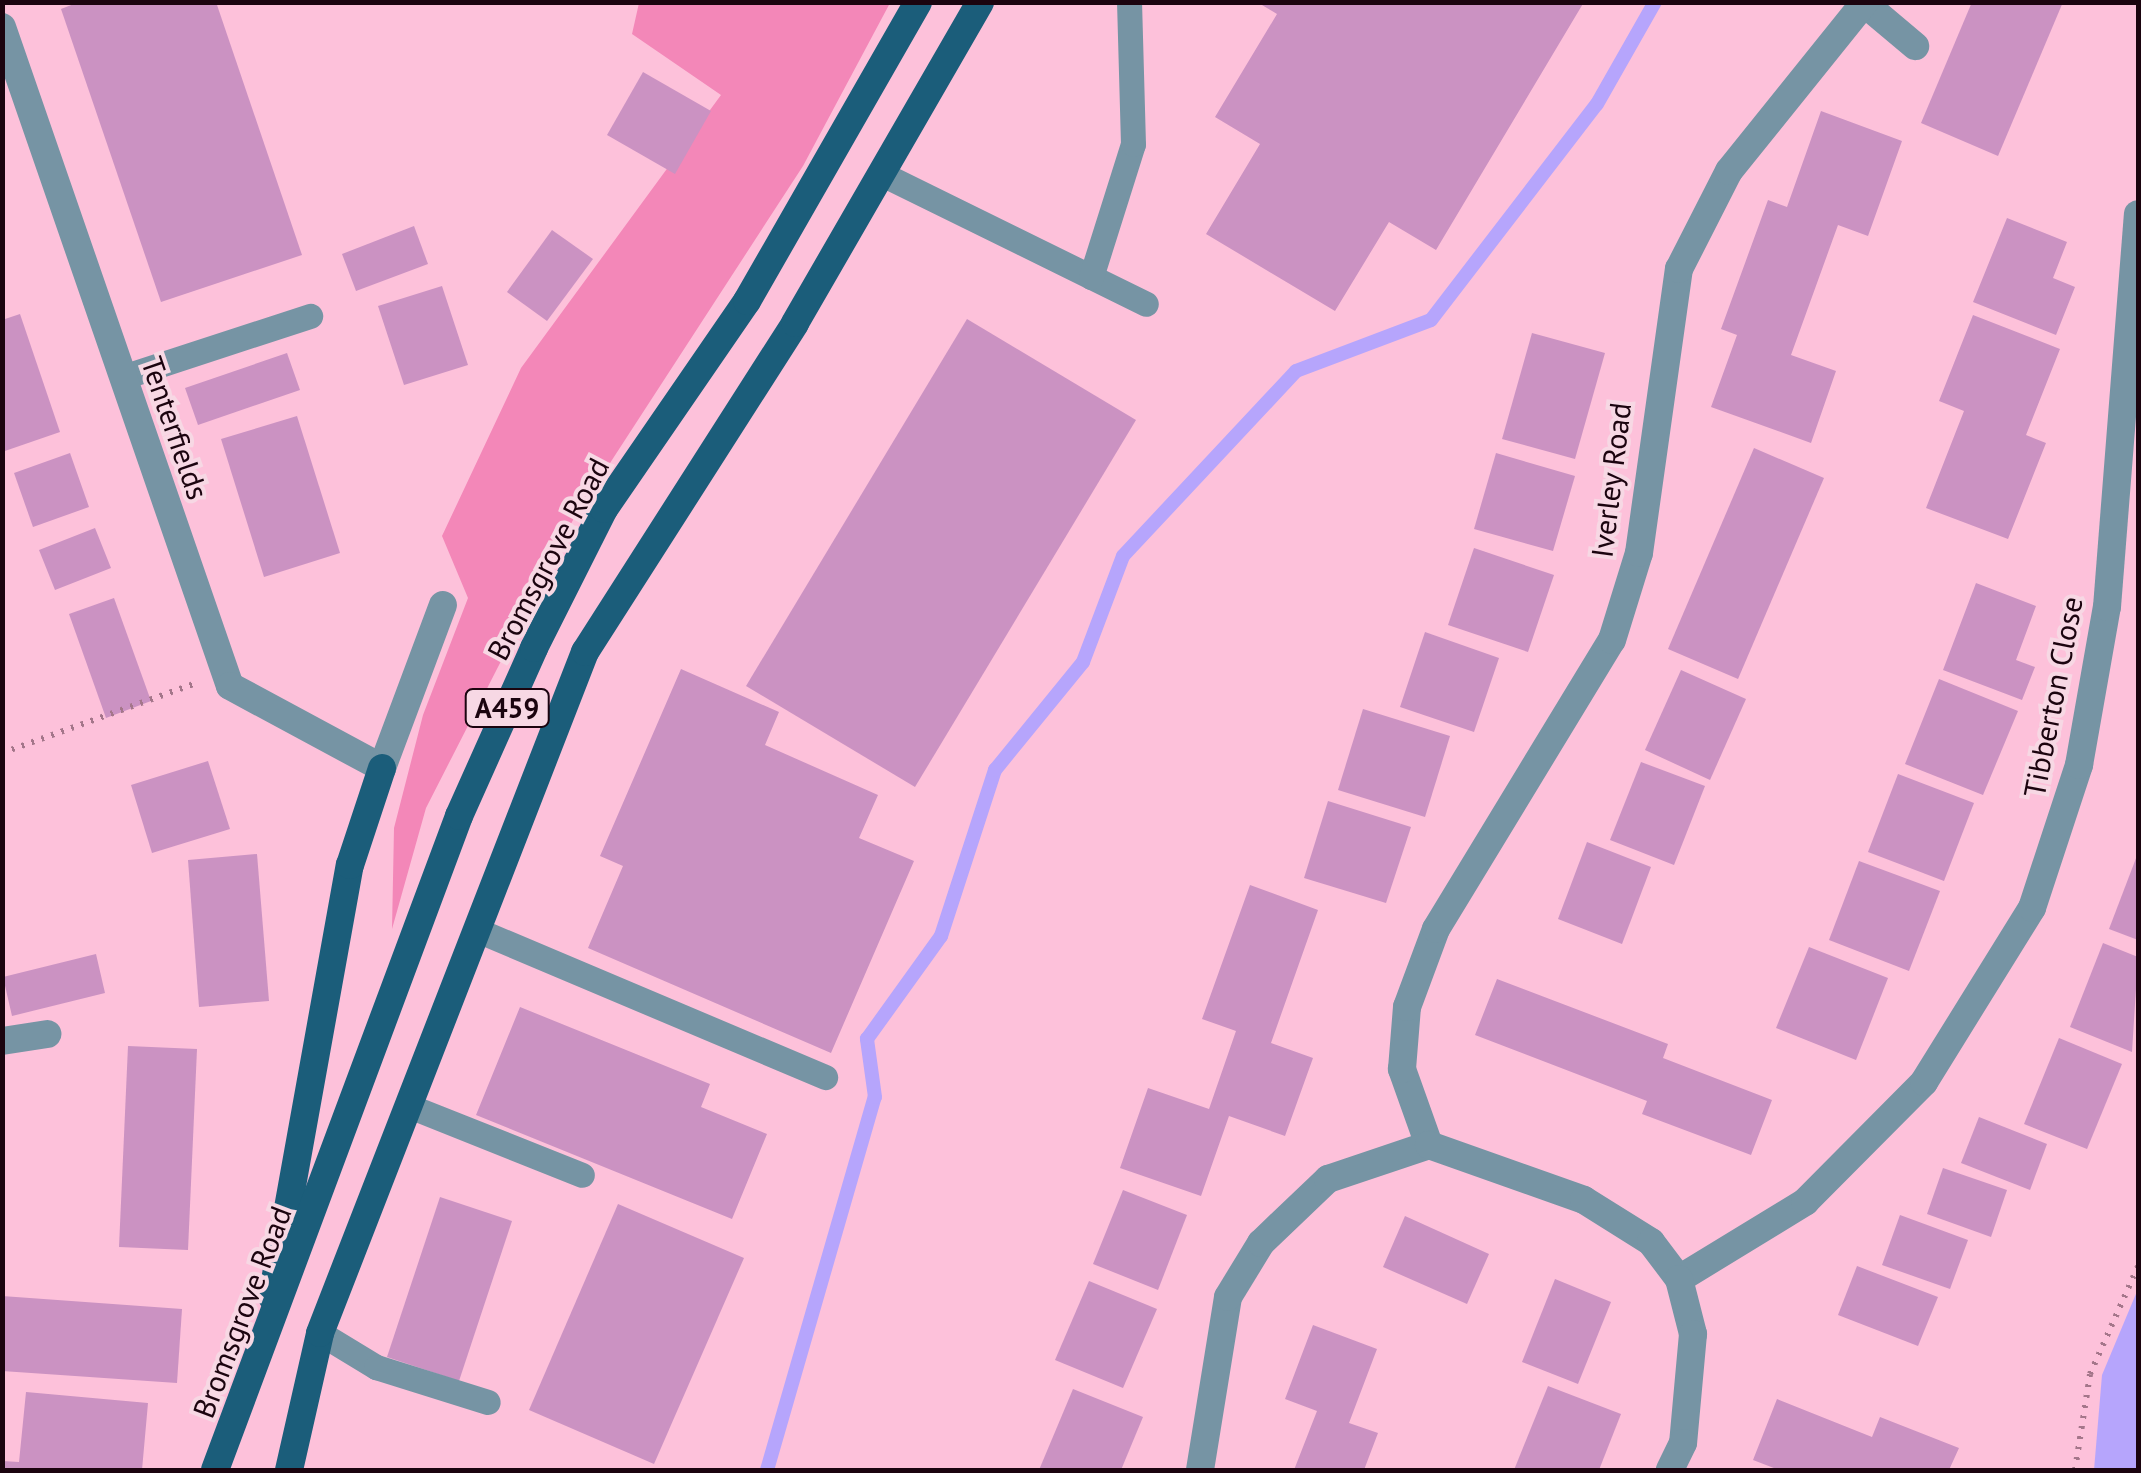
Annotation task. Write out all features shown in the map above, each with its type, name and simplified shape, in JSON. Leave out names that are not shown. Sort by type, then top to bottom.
[{"type":"main road","name":"Bromsgrove Road","points":[[215,1470],[267,1343],[460,816],[534,648],[604,509],[748,301],[918,2]]},
{"type":"main road","name":"A459","points":[[289,1470],[320,1333],[585,652],[882,174],[980,2]]},
{"type":"main road","points":[[267,1343],[282,1213],[350,865],[382,768]]},
{"type":"street","name":"Iverley Road","points":[[1429,1145],[1402,1069],[1407,1008],[1436,929],[1612,640],[1638,553],[1679,269],[1729,171],[1864,3],[1915,46]]},
{"type":"street","name":"Tenterfields","points":[[2,27],[230,686],[382,768]]},
{"type":"street","name":"Tibberton Close","points":[[1679,1280],[1805,1202],[1924,1082],[2032,908],[2079,766],[2107,608],[2138,214]]},
{"type":"street","points":[[382,768],[444,605]]},
{"type":"street","points":[[2,1041],[48,1034]]},
{"type":"street","points":[[1200,1470],[1228,1298],[1260,1244],[1328,1179],[1429,1145],[1584,1200],[1650,1242],[1679,1280],[1693,1334],[1683,1443],[1670,1470]]},
{"type":"lane","points":[[1091,277],[1133,144],[1128,2]]},
{"type":"lane","points":[[882,174],[1146,304]]},
{"type":"lane","points":[[124,377],[310,316]]},
{"type":"lane","points":[[477,930],[825,1077]]},
{"type":"lane","points":[[409,1106],[582,1175]]},
{"type":"lane","points":[[320,1333],[376,1367],[488,1402]]},
{"type":"path","points":[[2,753],[226,672]]},
{"type":"path","points":[[2074,1470],[2090,1374],[2138,1266]]},
{"type":"shaded area","points":[[639,3],[890,3],[803,166],[573,520],[426,808],[392,929],[394,828],[423,715],[468,598],[442,536],[521,368],[721,95],[632,34]]},
{"type":"shaded area","points":[[2138,1289],[2138,1470],[2094,1470],[2102,1375]]},
{"type":"building","points":[[79,2],[216,2],[302,255],[161,302],[61,9]]},
{"type":"building","points":[[1257,2],[1584,2],[1436,250],[1389,222],[1335,311],[1206,234],[1260,144],[1215,117],[1277,14]]},
{"type":"building","points":[[1972,2],[2063,2],[1998,156],[1921,123]]},
{"type":"building","points":[[643,72],[711,111],[675,174],[607,135]]},
{"type":"building","points":[[1821,111],[1902,141],[1868,236],[1838,225],[1791,355],[1836,371],[1811,443],[1711,407],[1737,335],[1721,329],[1768,200],[1787,207]]},
{"type":"building","points":[[2007,218],[2067,242],[2053,278],[2075,287],[2056,335],[1973,302]]},
{"type":"building","points":[[414,226],[428,264],[356,291],[342,254]]},
{"type":"building","points":[[552,230],[593,259],[547,321],[507,292]]},
{"type":"building","points":[[442,286],[468,365],[404,385],[378,306]]},
{"type":"building","points":[[20,314],[60,432],[2,452],[2,320]]},
{"type":"building","points":[[1973,315],[2060,349],[2026,435],[2046,443],[2008,539],[1926,508],[1964,411],[1939,401]]},
{"type":"building","points":[[967,319],[1136,420],[915,787],[746,686]]},
{"type":"building","points":[[1532,333],[1605,353],[1575,459],[1502,439]]},
{"type":"building","points":[[287,353],[300,390],[198,425],[185,388]]},
{"type":"building","points":[[297,416],[340,553],[264,577],[221,439]]},
{"type":"building","points":[[1754,448],[1824,478],[1738,679],[1668,649]]},
{"type":"building","points":[[70,453],[89,507],[33,527],[14,473]]},
{"type":"building","points":[[1496,453],[1575,476],[1553,551],[1474,529]]},
{"type":"building","points":[[95,528],[111,568],[55,590],[39,550]]},
{"type":"building","points":[[1474,548],[1554,575],[1528,652],[1448,625]]},
{"type":"building","points":[[1976,583],[2036,606],[2016,660],[2035,667],[2022,700],[1943,670]]},
{"type":"building","points":[[114,598],[151,701],[106,718],[69,614]]},
{"type":"building","points":[[1425,632],[1499,658],[1474,732],[1400,707]]},
{"type":"building","points":[[681,669],[779,712],[765,745],[878,795],[859,838],[914,861],[831,1053],[588,948],[623,866],[600,856]]},
{"type":"building","points":[[1681,670],[1746,699],[1710,780],[1645,750]]},
{"type":"building","points":[[1939,679],[2018,711],[1983,795],[1905,764]]},
{"type":"building","points":[[1363,709],[1450,736],[1425,817],[1338,790]]},
{"type":"building","points":[[208,761],[230,829],[152,853],[131,785]]},
{"type":"building","points":[[1641,762],[1705,786],[1674,865],[1610,840]]},
{"type":"building","points":[[1898,774],[1974,803],[1944,881],[1868,852]]},
{"type":"building","points":[[1328,801],[1411,827],[1386,903],[1304,878]]},
{"type":"building","points":[[1587,842],[1651,867],[1622,944],[1558,919]]},
{"type":"building","points":[[2138,853],[2138,940],[2109,929]]},
{"type":"building","points":[[257,854],[269,1001],[199,1007],[188,860]]},
{"type":"building","points":[[1859,861],[1940,891],[1909,971],[1829,940]]},
{"type":"building","points":[[1250,885],[1318,910],[1271,1043],[1313,1058],[1285,1136],[1229,1116],[1201,1196],[1120,1168],[1148,1088],[1209,1109],[1236,1031],[1202,1019]]},
{"type":"building","points":[[2103,943],[2138,957],[2132,1052],[2070,1027]]},
{"type":"building","points":[[1809,947],[1888,978],[1856,1060],[1776,1028]]},
{"type":"building","points":[[96,954],[105,993],[12,1016],[3,977]]},
{"type":"building","points":[[1497,979],[1668,1044],[1663,1058],[1772,1100],[1751,1155],[1642,1114],[1647,1101],[1475,1035]]},
{"type":"building","points":[[520,1007],[710,1084],[701,1107],[767,1134],[732,1219],[476,1115]]},
{"type":"building","points":[[2059,1038],[2122,1064],[2087,1149],[2024,1124]]},
{"type":"building","points":[[128,1046],[197,1049],[188,1250],[119,1247]]},
{"type":"building","points":[[1979,1117],[2047,1144],[2030,1190],[1961,1163]]},
{"type":"building","points":[[1943,1168],[2007,1190],[1991,1237],[1927,1214]]},
{"type":"building","points":[[1123,1190],[1187,1215],[1158,1290],[1093,1264]]},
{"type":"building","points":[[440,1197],[512,1221],[459,1381],[387,1357]]},
{"type":"building","points":[[618,1204],[744,1258],[654,1464],[529,1410]]},
{"type":"building","points":[[1900,1215],[1968,1240],[1950,1289],[1882,1265]]},
{"type":"building","points":[[1405,1216],[1489,1254],[1467,1304],[1383,1267]]},
{"type":"building","points":[[1857,1266],[1938,1297],[1918,1346],[1838,1315]]},
{"type":"building","points":[[1555,1279],[1611,1302],[1578,1384],[1522,1362]]},
{"type":"building","points":[[1089,1281],[1157,1309],[1123,1388],[1055,1360]]},
{"type":"building","points":[[2,1296],[182,1309],[177,1383],[2,1371]]},
{"type":"building","points":[[1313,1325],[1377,1349],[1349,1423],[1378,1433],[1364,1470],[1294,1470],[1317,1411],[1285,1399]]},
{"type":"building","points":[[1548,1386],[1621,1414],[1599,1470],[1514,1470]]},
{"type":"building","points":[[1073,1389],[1143,1417],[1121,1470],[1039,1470]]},
{"type":"building","points":[[26,1392],[148,1403],[142,1470],[2,1470],[2,1461],[19,1462]]},
{"type":"building","points":[[1777,1399],[1872,1437],[1880,1417],[1959,1448],[1949,1470],[1779,1470],[1753,1460]]},
{"type":"waterway","points":[[767,1470],[875,1097],[867,1039],[941,936],[995,770],[1083,662],[1123,556],[1296,371],[1431,320],[1597,104],[1655,2]]}]
